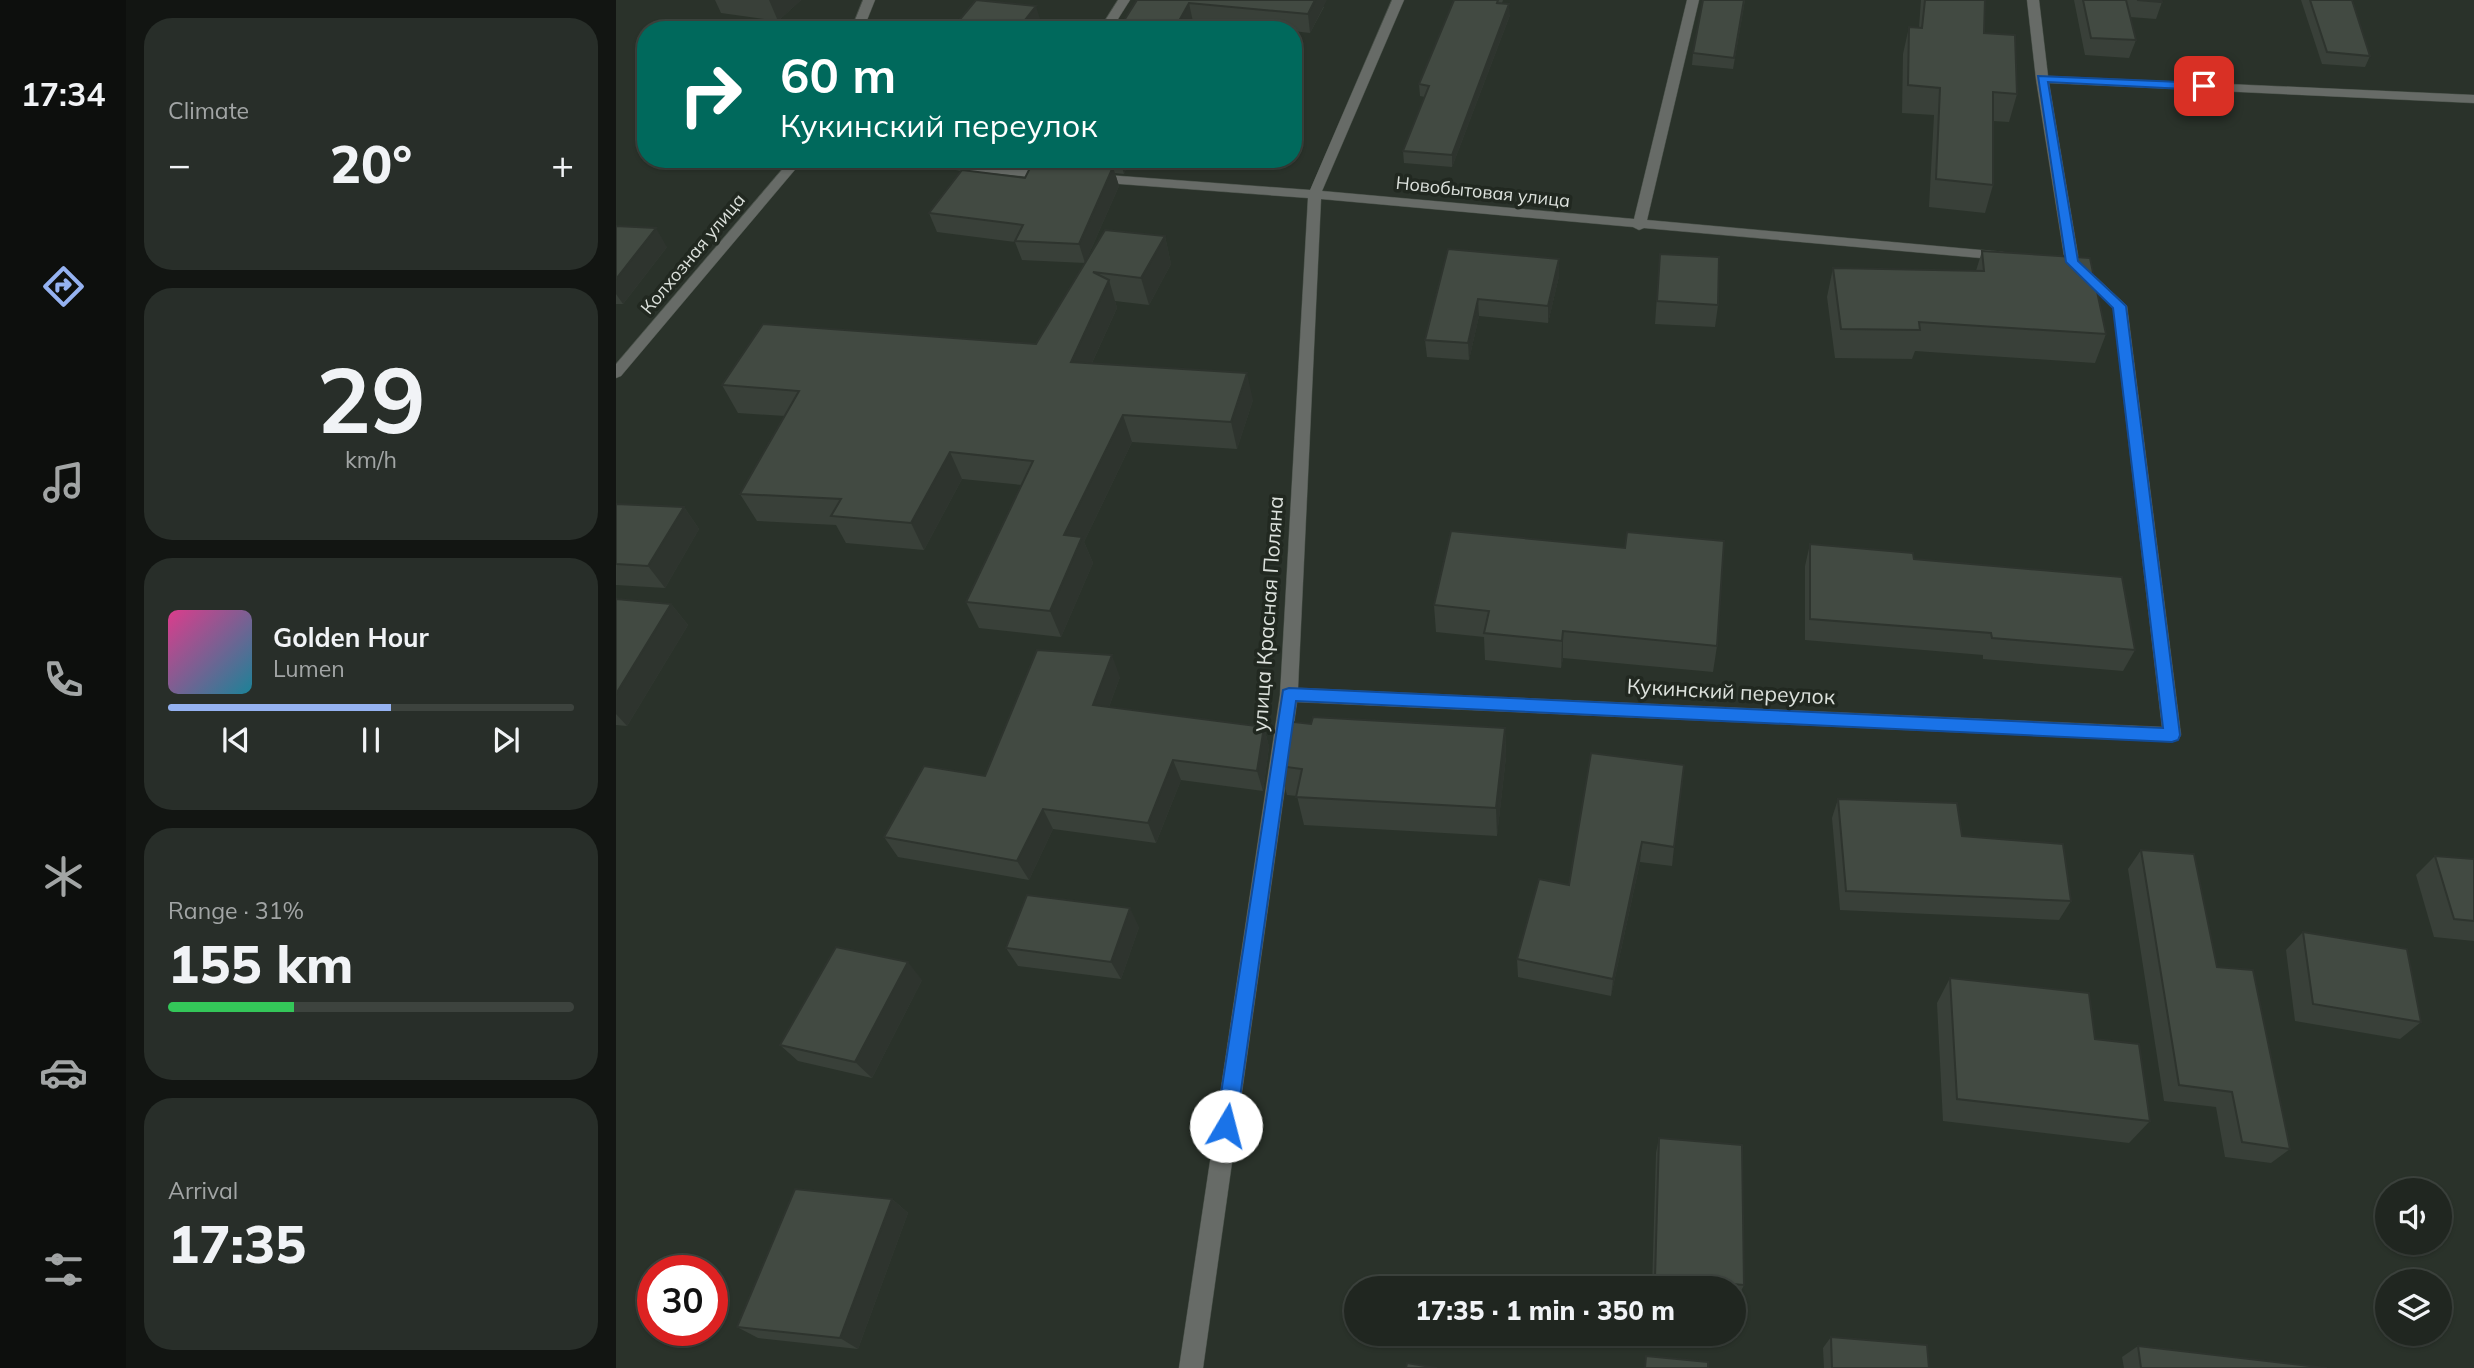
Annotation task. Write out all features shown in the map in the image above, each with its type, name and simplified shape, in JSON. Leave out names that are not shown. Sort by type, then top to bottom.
[{"type":"street","points":[[861,21],[870,0]]},
{"type":"street","points":[[1111,21],[1124,0]]},
{"type":"street","name":"улица Красная Поляна","points":[[1191,1368],[1289,695],[1315,193],[1398,0]]},
{"type":"street","points":[[1639,226],[1693,0]]},
{"type":"street","points":[[2033,0],[2042,79],[2474,99]]},
{"type":"street","name":"Кукинский переулок","points":[[1289,695],[2172,735],[2120,306],[2066,262],[2042,79]]},
{"type":"street","name":"Колхозная улица","points":[[616,373],[790,168]]},
{"type":"street","name":"Новобытовая улица","points":[[970,168],[1315,193],[1639,226],[2018,258]]},
{"type":"street","points":[[1014,173],[1017,168]]},
{"type":"building","points":[[976,0],[1036,6],[1024,21],[958,21]]},
{"type":"building","points":[[1137,0],[1315,0],[1308,14],[1189,3],[1179,21],[1124,21]]},
{"type":"building","points":[[1454,0],[1498,0],[1497,3],[1509,4],[1452,155],[1403,151],[1429,86],[1419,84]]},
{"type":"building","points":[[1703,0],[1744,0],[1734,58],[1693,53]]},
{"type":"building","points":[[1925,0],[1985,0],[1984,33],[2015,35],[2017,94],[1993,92],[1993,185],[1936,179],[1940,88],[1908,85],[1909,27],[1922,28]]},
{"type":"building","points":[[2083,0],[2126,0],[2136,40],[2091,38]]},
{"type":"building","points":[[2310,0],[2352,0],[2370,56],[2327,52]]},
{"type":"building","points":[[1030,168],[1113,168],[1079,244],[1015,241],[1023,225],[929,213],[962,170],[1025,178]]},
{"type":"building","points":[[616,226],[656,228],[616,279]]},
{"type":"building","points":[[1105,230],[1165,236],[1141,278],[1093,272],[1109,280],[1071,362],[1247,373],[1231,422],[1123,415],[1064,535],[1082,537],[1050,611],[966,602],[1033,461],[950,452],[911,523],[831,516],[841,499],[740,494],[799,391],[722,385],[763,324],[1036,344]]},
{"type":"building","points":[[1448,249],[1559,259],[1548,306],[1478,299],[1468,343],[1425,340]]},
{"type":"building","points":[[1982,251],[2090,258],[2106,334],[1919,322],[1920,330],[1841,329],[1833,268],[1984,271]]},
{"type":"building","points":[[1660,254],[1719,257],[1718,305],[1657,301]]},
{"type":"building","points":[[616,504],[684,507],[648,566],[616,564]]},
{"type":"building","points":[[1451,531],[1625,548],[1627,532],[1724,541],[1717,646],[1563,631],[1562,641],[1484,633],[1489,611],[1434,605]]},
{"type":"building","points":[[1810,544],[1913,553],[1914,559],[2122,577],[2135,650],[1992,638],[1991,633],[1810,619]]},
{"type":"building","points":[[616,599],[671,604],[616,694]]},
{"type":"building","points":[[1037,650],[1112,655],[1093,705],[1264,727],[1257,771],[1173,760],[1148,823],[1043,809],[1017,861],[884,837],[924,766],[985,776]]},
{"type":"building","points":[[1313,717],[1505,728],[1496,808],[1296,797],[1302,769],[1279,766],[1285,721],[1311,724]]},
{"type":"building","points":[[1591,753],[1684,765],[1674,847],[1642,842],[1613,979],[1517,959],[1539,879],[1569,885]]},
{"type":"building","points":[[1838,799],[1957,803],[1962,836],[2063,844],[2071,901],[1846,891]]},
{"type":"building","points":[[2141,850],[2194,854],[2217,967],[2253,970],[2290,1149],[2242,1142],[2232,1092],[2179,1085]]},
{"type":"building","points":[[2435,856],[2474,859],[2474,921],[2454,919]]},
{"type":"building","points":[[1027,895],[1130,908],[1111,962],[1006,948]]},
{"type":"building","points":[[2303,932],[2407,949],[2421,1022],[2313,1004]]},
{"type":"building","points":[[836,947],[908,962],[855,1062],[780,1045]]},
{"type":"building","points":[[1950,978],[2089,993],[2095,1039],[2139,1044],[2150,1121],[1957,1099]]},
{"type":"building","points":[[1659,1138],[1742,1145],[1744,1276],[1655,1276]]},
{"type":"building","points":[[795,1189],[892,1199],[840,1338],[737,1327]]},
{"type":"building","points":[[1831,1337],[1927,1345],[1929,1368],[1832,1368]]},
{"type":"building","points":[[2138,1346],[2327,1368],[2141,1368]]},
{"type":"building","points":[[1646,1356],[1708,1362],[1708,1368],[1645,1368]]},
{"type":"building","points":[[1407,1363],[1437,1368],[1406,1368]]},
{"type":"route","points":[[1226,1126],[1289,695],[2172,735],[2120,306],[2072,262],[2042,79],[2204,86]]}]
